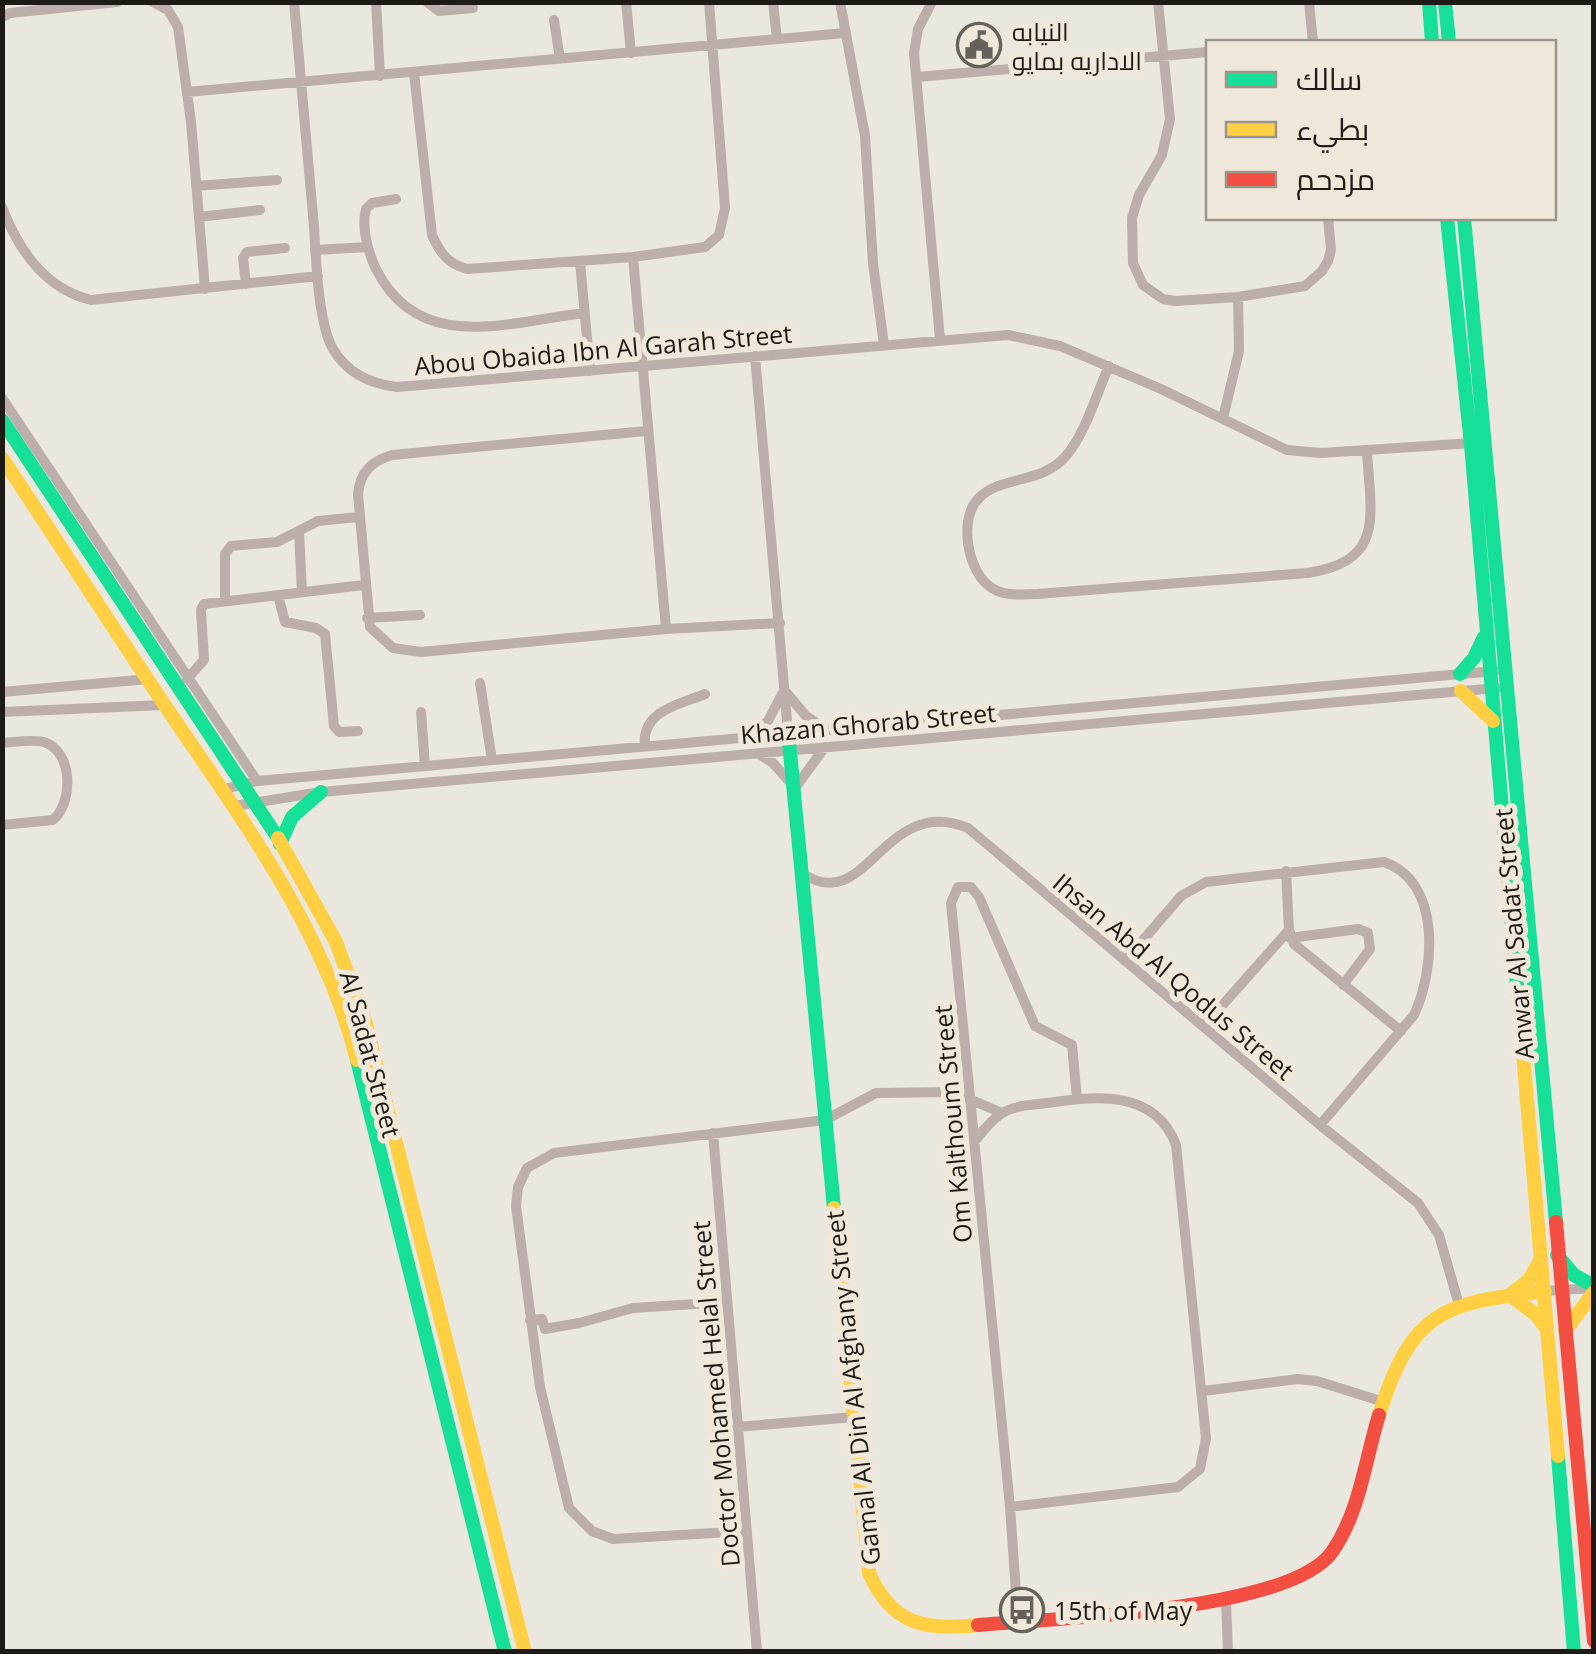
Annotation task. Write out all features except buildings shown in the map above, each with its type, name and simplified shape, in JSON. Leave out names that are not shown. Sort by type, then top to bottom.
[{"type":"street","points":[[2,17],[117,2]]},
{"type":"street","points":[[154,2],[168,10],[178,27],[205,288]]},
{"type":"street","name":"Abou Obaida Ibn Al Garah Street","points":[[294,2],[318,276],[332,348],[351,370],[380,385],[397,388],[1008,335],[1034,338],[1109,366],[1287,450],[1321,453],[1477,442]]},
{"type":"street","points":[[376,2],[380,76]]},
{"type":"street","points":[[427,2],[440,11],[473,8]]},
{"type":"street","points":[[626,2],[631,53]]},
{"type":"street","points":[[414,73],[432,235],[446,259],[467,269],[633,257],[705,246],[714,242],[724,224],[709,2]]},
{"type":"street","points":[[774,2],[777,39]]},
{"type":"street","points":[[840,2],[865,136],[873,263],[884,344]]},
{"type":"street","points":[[932,2],[915,41],[940,340]]},
{"type":"street","points":[[1158,2],[1170,100],[1162,156],[1135,206],[1133,263],[1144,285],[1175,301],[1294,290],[1322,271],[1330,250],[1328,220]]},
{"type":"street","points":[[1309,2],[1313,40]]},
{"type":"street","points":[[1429,2],[1432,40]]},
{"type":"street","points":[[1445,2],[1448,40]]},
{"type":"street","points":[[554,20],[560,60]]},
{"type":"street","points":[[187,92],[845,32]]},
{"type":"street","points":[[917,77],[1206,52]]},
{"type":"street","points":[[196,186],[277,180]]},
{"type":"street","points":[[396,198],[366,209],[368,247],[378,273],[402,304],[418,317],[468,328],[584,313]]},
{"type":"street","points":[[2,208],[44,278],[79,297],[104,300],[318,276]]},
{"type":"street","points":[[198,217],[260,210]]},
{"type":"street","name":"Anwar Al Sadat Street","points":[[1447,220],[1477,442],[1550,1254],[1544,1291],[1574,1652]]},
{"type":"street","name":"Anwar Al Sadat Street","points":[[1464,220],[1486,632],[1498,671]]},
{"type":"street","points":[[316,250],[368,247]]},
{"type":"street","points":[[246,284],[243,258],[247,252],[285,248]]},
{"type":"street","points":[[633,257],[666,629]]},
{"type":"street","points":[[580,262],[590,371]]},
{"type":"street","points":[[1222,418],[1240,351],[1238,297]]},
{"type":"street","points":[[755,356],[788,732]]},
{"type":"street","points":[[1109,366],[1066,456],[1039,476],[988,491],[971,508],[967,520],[973,566],[992,588],[1011,595],[1037,594],[1336,568],[1357,555],[1368,536],[1367,450]]},
{"type":"street","points":[[2,398],[187,679],[249,782]]},
{"type":"street","name":"Al Sadat Street","points":[[2,420],[249,782],[254,802],[333,932],[359,997],[525,1652]]},
{"type":"street","points":[[646,431],[380,458],[372,463],[359,484],[358,517],[367,618],[384,643],[408,652],[780,623]]},
{"type":"street","name":"Al Sadat Street","points":[[2,458],[164,705],[224,789],[312,934],[346,1020],[505,1652]]},
{"type":"street","points":[[225,601],[227,549],[277,542],[318,521],[358,517]]},
{"type":"street","points":[[299,532],[302,592]]},
{"type":"street","points":[[187,679],[204,660],[202,606],[364,584]]},
{"type":"street","points":[[278,595],[285,622],[316,628],[325,634],[334,726],[339,732],[358,732]]},
{"type":"street","points":[[367,618],[420,615]]},
{"type":"street","points":[[1460,674],[1474,658],[1486,632]]},
{"type":"street","name":"Khazan Ghorab Street","points":[[224,789],[249,782],[788,732],[1498,671]]},
{"type":"street","points":[[2,692],[149,680]]},
{"type":"street","points":[[480,683],[492,760]]},
{"type":"street","points":[[783,688],[791,702],[828,730]]},
{"type":"street","points":[[748,737],[776,712],[783,688]]},
{"type":"street","name":"Anwar Al Sadat Street","points":[[1499,688],[1494,723],[1550,1254],[1561,1290],[1594,1641]]},
{"type":"street","name":"Khazan Ghorab Street","points":[[234,806],[321,792],[1499,688]]},
{"type":"street","points":[[1461,691],[1494,723]]},
{"type":"street","points":[[645,746],[646,728],[652,717],[705,694]]},
{"type":"street","points":[[1178,699],[1180,716]]},
{"type":"street","points":[[2,712],[164,705]]},
{"type":"street","points":[[421,712],[425,766]]},
{"type":"street","name":"Gamal Al Din Al Afghany Street","points":[[788,732],[869,1573],[884,1602],[910,1622],[942,1629],[1226,1601],[1289,1582],[1329,1556],[1349,1524],[1384,1402],[1411,1339],[1426,1323],[1460,1305],[1510,1295],[1594,1289]]},
{"type":"street","points":[[2,743],[34,741],[52,747],[64,764],[68,785],[64,807],[53,820],[2,826]]},
{"type":"street","points":[[759,753],[785,774],[795,788],[825,747]]},
{"type":"street","points":[[280,844],[292,816],[321,792]]},
{"type":"street","name":"Ihsan Abd Al Qodus Street","points":[[802,873],[818,884],[835,885],[858,872],[884,846],[910,828],[959,824],[976,833],[1320,1126],[1418,1204],[1430,1216],[1439,1235],[1460,1305]]},
{"type":"street","points":[[1125,961],[1181,896],[1206,882],[1384,862],[1413,880],[1422,901],[1431,960],[1422,998],[1414,1015],[1320,1126]]},
{"type":"street","points":[[1286,871],[1290,934],[1343,985],[1401,1031]]},
{"type":"street","name":"Om Kalthoum Street","points":[[1018,1621],[952,903],[953,893],[963,886],[971,887],[979,897],[1035,1026],[1072,1045],[1078,1098]]},
{"type":"street","points":[[1204,1026],[1290,934],[1358,929],[1368,933],[1370,949],[1343,985]]},
{"type":"street","points":[[746,1531],[625,1540],[602,1536],[583,1525],[569,1508],[540,1387],[530,1320],[516,1206],[518,1186],[527,1168],[554,1153],[825,1120],[876,1094],[954,1092],[1002,1113]]},
{"type":"street","points":[[974,1142],[1002,1113],[1078,1098],[1118,1098],[1143,1105],[1164,1122],[1172,1134],[1183,1197],[1203,1391],[1205,1450],[1200,1469],[1186,1483],[1010,1507]]},
{"type":"street","name":"Doctor Mohamed Helal Street","points":[[713,1133],[757,1652]]},
{"type":"street","points":[[1548,1332],[1535,1314],[1510,1295],[1550,1254],[1594,1289],[1564,1331]]},
{"type":"street","points":[[530,1320],[542,1319],[544,1328],[579,1324],[633,1308],[727,1302]]},
{"type":"street","points":[[1203,1391],[1298,1379],[1384,1402]]},
{"type":"street","points":[[737,1428],[854,1417]]},
{"type":"street","points":[[1226,1601],[1228,1652]]},
{"type":"traffic: fast","points":[[1429,2],[1432,40]]},
{"type":"traffic: fast","points":[[1445,2],[1449,40]]},
{"type":"traffic: fast","points":[[1447,220],[1471,444],[1518,997]]},
{"type":"traffic: fast","points":[[1464,220],[1556,1222]]},
{"type":"traffic: fast","points":[[2,420],[278,838]]},
{"type":"traffic: fast","points":[[1460,674],[1474,658],[1484,637]]},
{"type":"traffic: fast","points":[[788,732],[834,1208]]},
{"type":"traffic: fast","points":[[280,844],[292,817],[321,792]]},
{"type":"traffic: fast","points":[[357,1060],[505,1652]]},
{"type":"traffic: fast","points":[[1557,1255],[1574,1275],[1594,1286]]},
{"type":"traffic: fast","points":[[1558,1456],[1574,1652]]},
{"type":"traffic: slow","points":[[2,458],[277,875],[324,965],[357,1060]]},
{"type":"traffic: slow","points":[[1461,691],[1493,721]]},
{"type":"traffic: slow","points":[[278,838],[336,942],[366,1024],[525,1652]]},
{"type":"traffic: slow","points":[[1518,997],[1558,1456]]},
{"type":"traffic: slow","points":[[834,1208],[869,1573],[888,1604],[913,1621],[942,1627],[978,1625]]},
{"type":"traffic: slow","points":[[1541,1259],[1529,1280],[1510,1295],[1547,1329]]},
{"type":"traffic: slow","points":[[1379,1415],[1405,1353],[1436,1318],[1481,1301],[1545,1291]]},
{"type":"traffic: slow","points":[[1565,1331],[1594,1292]]},
{"type":"traffic: jam","points":[[1556,1222],[1594,1641]]},
{"type":"traffic: jam","points":[[978,1625],[1112,1615],[1221,1600],[1269,1588],[1308,1572],[1332,1552],[1349,1520],[1379,1415]]},
{"type":"place","name":"النيابه الاداريه بمايو","points":[[979,45]]},
{"type":"place","name":"15th of May","points":[[1022,1610]]}]
